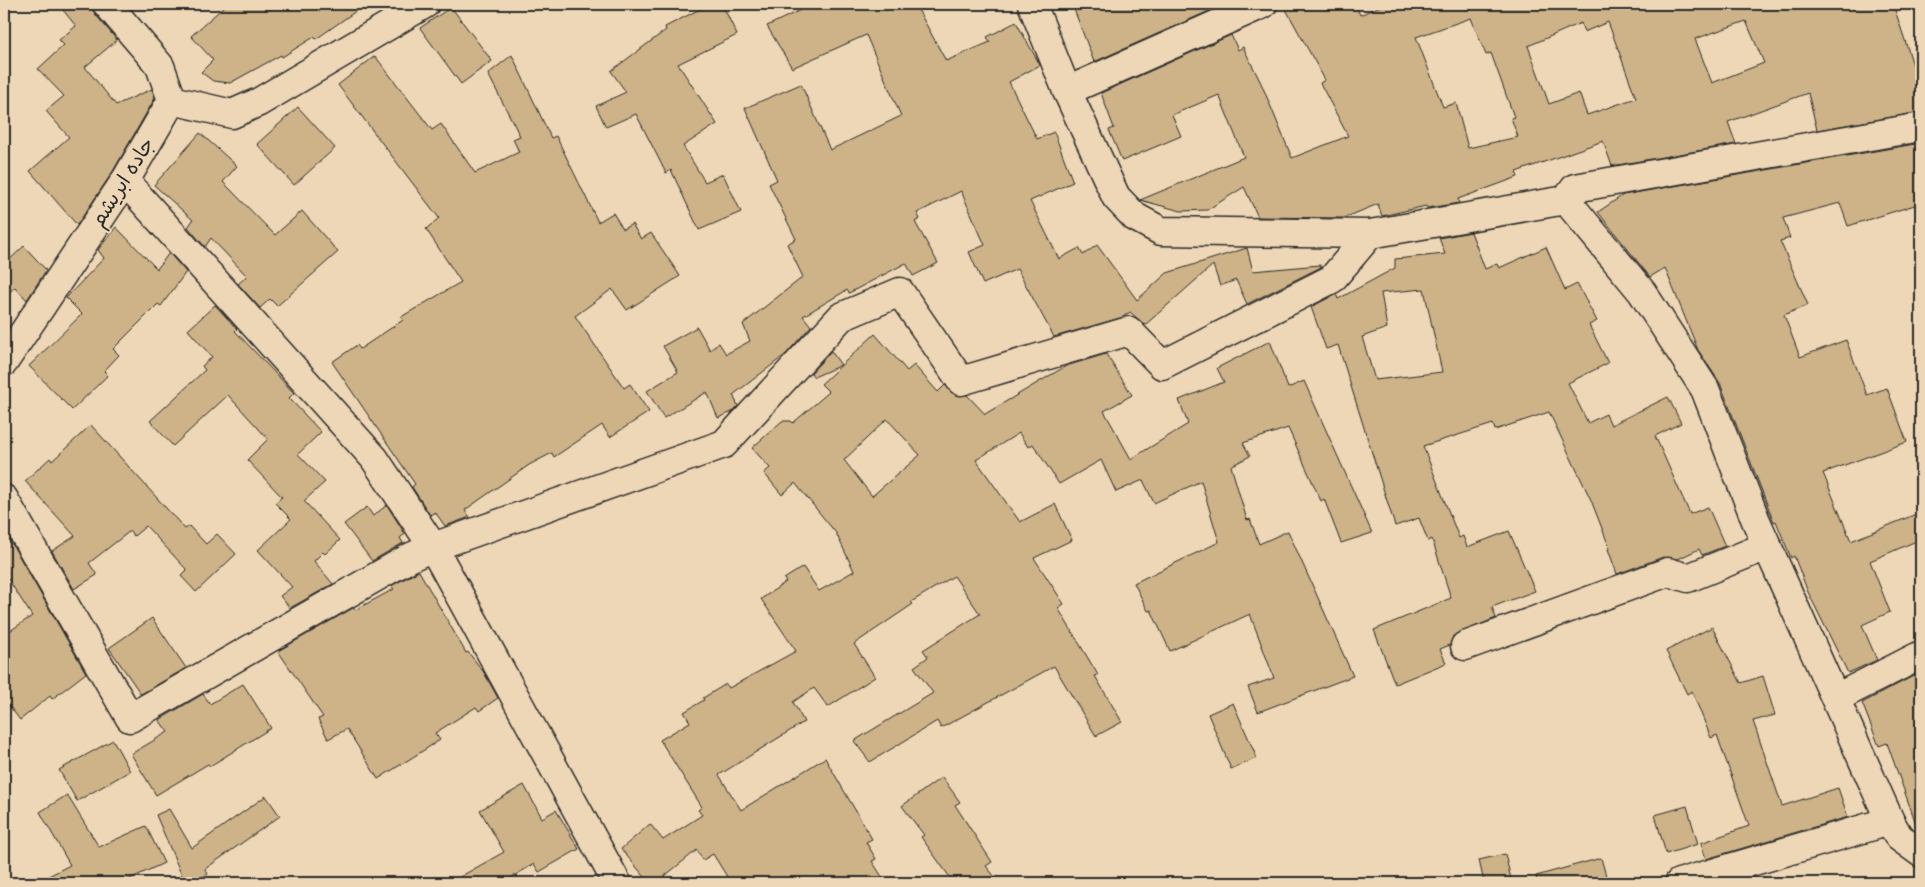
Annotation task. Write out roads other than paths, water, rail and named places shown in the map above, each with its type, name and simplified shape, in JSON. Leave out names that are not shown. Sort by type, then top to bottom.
[{"type":"street","points":[[107,4],[160,66],[172,100],[232,114],[259,102],[425,4]]},
{"type":"street","points":[[1032,4],[1068,91],[1116,197],[1135,217],[1161,231],[1370,234],[1566,200],[1574,188],[1921,127]]},
{"type":"street","points":[[1068,91],[1263,4]]},
{"type":"street","name":"جاده ابریشم","points":[[4,362],[125,180],[172,100]]},
{"type":"street","points":[[125,180],[374,458],[434,547],[617,883]]},
{"type":"street","points":[[1566,200],[1642,292],[1705,388],[1767,546],[1890,821],[1898,837],[1921,853]]},
{"type":"street","points":[[4,499],[130,718],[412,557],[434,547],[724,444],[841,317],[900,292],[961,381],[1129,332],[1162,366],[1332,279],[1370,234]]},
{"type":"street","points":[[1465,646],[1668,572],[1688,578],[1767,546]]},
{"type":"street","points":[[1836,698],[1921,655]]},
{"type":"street","points":[[1679,883],[1890,821]]}]
